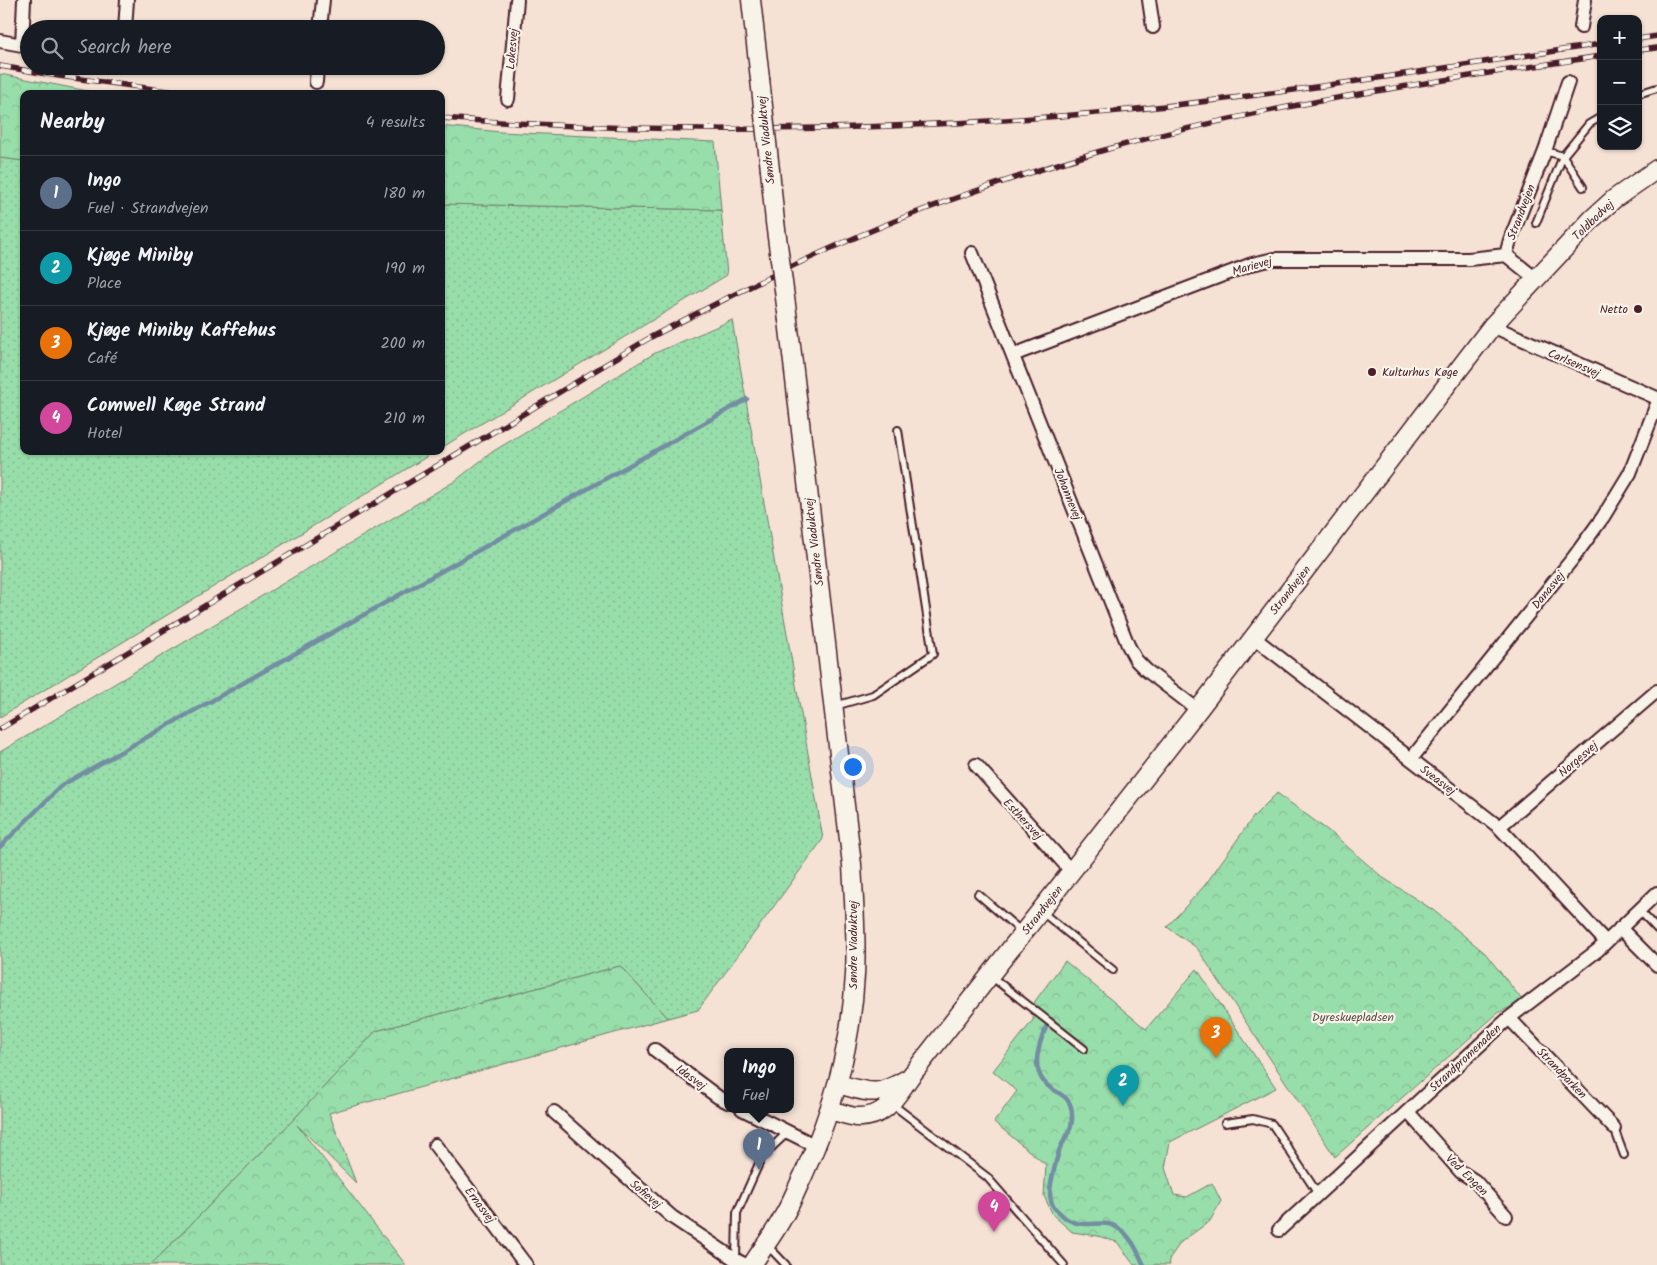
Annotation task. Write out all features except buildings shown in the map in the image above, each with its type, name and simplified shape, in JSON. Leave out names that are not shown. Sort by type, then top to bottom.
[{"type":"street","points":[[23,20],[24,0]]},
{"type":"street","points":[[126,20],[127,0]]},
{"type":"street","points":[[321,20],[323,0]]},
{"type":"street","name":"Lokesvej","points":[[508,99],[517,0]]},
{"type":"street","name":"Søndre Viaduktvej","points":[[752,0],[776,222],[852,865],[855,975],[852,1012],[838,1084]]},
{"type":"street","points":[[1149,0],[1153,27]]},
{"type":"street","points":[[1581,28],[1586,0]]},
{"type":"street","points":[[0,41],[20,45]]},
{"type":"street","points":[[316,75],[316,82]]},
{"type":"street","name":"Strandvejen","points":[[830,1110],[856,1117],[882,1112],[891,1104],[910,1077],[1198,710],[1492,326],[1536,278],[1506,255],[1510,240],[1545,151],[1568,82]]},
{"type":"street","name":"Toldbodvej","points":[[1536,278],[1593,218],[1614,199],[1657,169]]},
{"type":"street","name":"Johannevej","points":[[972,253],[1128,645],[1136,660],[1146,670],[1198,710]]},
{"type":"street","name":"Marievej","points":[[1013,356],[1252,264],[1274,259],[1469,259],[1506,255]]},
{"type":"street","name":"Carlsensvej","points":[[1492,326],[1657,398]]},
{"type":"street","name":"Danasvej","points":[[1411,759],[1574,557],[1603,517],[1630,473],[1657,404]]},
{"type":"street","name":"Sveasvej","points":[[1253,637],[1499,827],[1606,942]]},
{"type":"street","name":"Norgesvej","points":[[1499,827],[1657,691]]},
{"type":"street","name":"Esthersvej","points":[[976,765],[1072,872]]},
{"type":"street","name":"Strandpromenaden","points":[[1279,1230],[1509,1018],[1598,950],[1657,893]]},
{"type":"street","points":[[1620,928],[1657,965]]},
{"type":"street","name":"Strandparken","points":[[1509,1018],[1614,1128]]},
{"type":"street","name":"Idasvej","points":[[655,1050],[724,1100]]},
{"type":"street","name":"Strandvejen","points":[[838,1084],[866,1092],[879,1092],[891,1088],[910,1077]]},
{"type":"street","points":[[745,1263],[766,1244],[784,1217],[816,1146],[838,1084]]},
{"type":"street","name":"Sofievej","points":[[554,1112],[672,1217],[745,1263]]},
{"type":"street","name":"Ved Engen","points":[[1408,1112],[1461,1172],[1475,1181],[1506,1216]]},
{"type":"street","points":[[750,1113],[816,1146]]},
{"type":"street","name":"Ernasvej","points":[[435,1145],[526,1265]]},
{"type":"lane","points":[[1642,93],[1657,88]]},
{"type":"lane","points":[[1536,223],[1563,156],[1589,124],[1597,119]]},
{"type":"lane","points":[[1545,151],[1563,156],[1583,187]]},
{"type":"lane","points":[[833,707],[873,695],[933,654],[898,430]]},
{"type":"lane","points":[[978,894],[1024,934]]},
{"type":"lane","points":[[1639,910],[1657,929]]},
{"type":"lane","points":[[1041,911],[1113,970]]},
{"type":"lane","points":[[991,976],[1084,1049]]},
{"type":"lane","points":[[891,1104],[988,1177],[1064,1265]]},
{"type":"lane","points":[[1225,1123],[1253,1118],[1272,1124],[1318,1194]]},
{"type":"lane","points":[[1614,1128],[1624,1155]]},
{"type":"lane","points":[[745,1263],[737,1213],[765,1150],[771,1148],[788,1132]]},
{"type":"lane","points":[[766,1244],[774,1255],[786,1265]]},
{"type":"green space","points":[[0,74],[83,90],[20,90],[20,160],[0,158]]},
{"type":"green space","points":[[445,126],[501,132],[715,142],[721,210],[445,204]]},
{"type":"green space","points":[[0,158],[20,160],[20,455],[429,455],[0,717]]},
{"type":"green space","points":[[445,204],[721,210],[727,275],[445,446]]},
{"type":"green space","points":[[732,320],[823,839],[698,1010],[668,1018],[620,966],[376,1031],[293,1120],[151,1265],[0,1265],[0,752],[455,481],[492,452],[655,353]]},
{"type":"green space","name":"Dyreskuepladsen","points":[[1277,793],[1334,835],[1382,877],[1433,910],[1485,953],[1523,1001],[1498,1013],[1335,1157],[1197,948],[1167,927],[1205,885],[1254,816]]},
{"type":"green space","points":[[1065,961],[1146,1029],[1197,969],[1276,1088],[1170,1142],[1165,1168],[1174,1195],[1187,1197],[1212,1183],[1221,1201],[1210,1221],[1181,1242],[1169,1259],[1170,1265],[1134,1265],[1117,1242],[1098,1236],[1072,1232],[1053,1215],[1044,1196],[1046,1165],[994,1122],[1017,1091],[993,1071],[1033,1020],[1035,1001]]},
{"type":"green space","points":[[620,966],[668,1018],[329,1113],[356,1183],[297,1125],[406,1265],[151,1265],[293,1120],[376,1031]]},
{"type":"waterway","points":[[0,847],[62,785],[747,399]]},
{"type":"waterway","points":[[1046,1027],[1039,1048],[1037,1062],[1040,1076],[1048,1086],[1066,1098],[1072,1115],[1071,1128],[1059,1150],[1053,1175],[1050,1191],[1052,1204],[1068,1220],[1076,1223],[1105,1224],[1118,1228],[1131,1240],[1144,1265]]},
{"type":"railway","points":[[1642,38],[1657,36]]},
{"type":"railway","points":[[445,118],[607,127],[691,129],[858,127],[1025,119],[1170,106],[1232,98],[1597,45]]},
{"type":"railway","points":[[1642,50],[1657,48]]},
{"type":"railway","points":[[0,729],[651,337],[786,269],[854,238],[923,210],[1008,180],[1073,159],[1156,136],[1219,121],[1346,96],[1597,57]]},
{"type":"railway","points":[[0,66],[20,69]]},
{"type":"railway","points":[[53,75],[161,90]]},
{"type":"place","name":"Netto","points":[[1638,309]]},
{"type":"place","name":"Kulturhus Køge","points":[[1372,372]]},
{"type":"place","name":"Kjøge Miniby Kaffehus","points":[[1216,1058]]},
{"type":"place","name":"Kjøge Miniby","points":[[1123,1106]]},
{"type":"place","name":"Ingo","points":[[759,1170]]},
{"type":"place","name":"Comwell Køge Strand","points":[[994,1232]]}]
